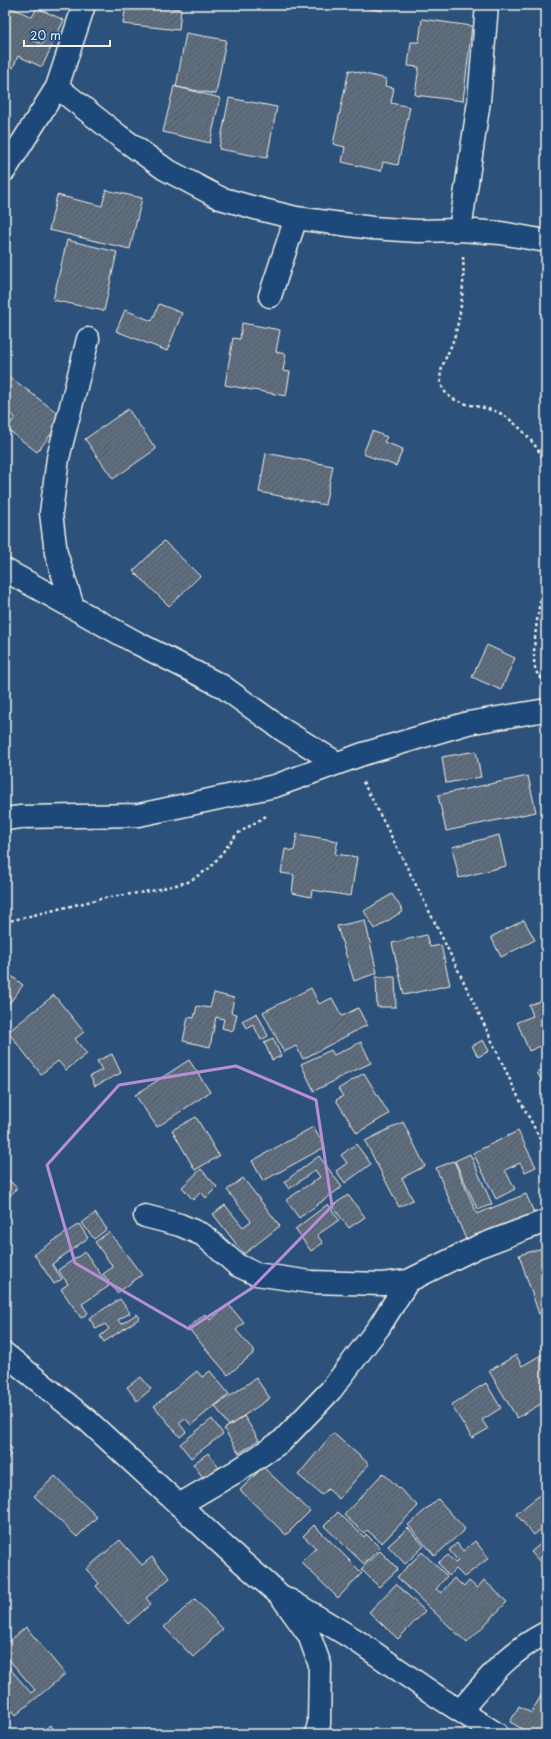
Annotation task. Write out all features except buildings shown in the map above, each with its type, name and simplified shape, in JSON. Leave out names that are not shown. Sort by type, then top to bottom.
[{"type":"street","points":[[5,170],[57,87],[65,58],[84,5]]},
{"type":"street","points":[[457,231],[480,101],[487,5]]},
{"type":"street","points":[[57,87],[119,136],[165,169],[220,198],[296,218],[372,228],[417,231],[501,233],[546,241]]},
{"type":"street","points":[[270,296],[296,218]]},
{"type":"street","points":[[73,607],[56,553],[51,513],[58,458],[88,339]]},
{"type":"street","points":[[5,570],[137,643],[222,686],[284,730],[344,761]]},
{"type":"street","points":[[5,819],[21,817],[139,815],[275,786],[344,761],[468,722],[546,710]]},
{"type":"street","points":[[145,1216],[180,1225],[203,1235],[237,1266],[256,1274],[311,1282],[382,1284],[408,1281],[477,1247],[546,1221]]},
{"type":"street","points":[[179,1504],[237,1471],[282,1441],[331,1390],[379,1327],[408,1281]]},
{"type":"street","points":[[5,1354],[87,1420],[281,1596],[357,1641],[460,1711],[497,1734]]},
{"type":"street","points":[[281,1596],[309,1635],[320,1665],[319,1724],[316,1734]]},
{"type":"street","points":[[460,1711],[501,1663],[519,1649],[546,1633]]},
{"type":"path","points":[[457,231],[462,250],[464,267],[459,319],[453,342],[444,360],[440,380],[442,388],[450,397],[461,403],[504,415],[534,443],[546,464]]},
{"type":"path","points":[[546,571],[535,638],[534,662],[536,672],[546,681]]},
{"type":"path","points":[[344,761],[459,970],[512,1085],[537,1131],[546,1153]]},
{"type":"path","points":[[5,922],[104,898],[151,891],[188,882],[210,868],[237,834],[272,813]]},
{"type":"highlighted area","points":[[236,1066],[316,1100],[332,1206],[252,1288],[189,1329],[75,1263],[47,1165],[119,1085]]}]
